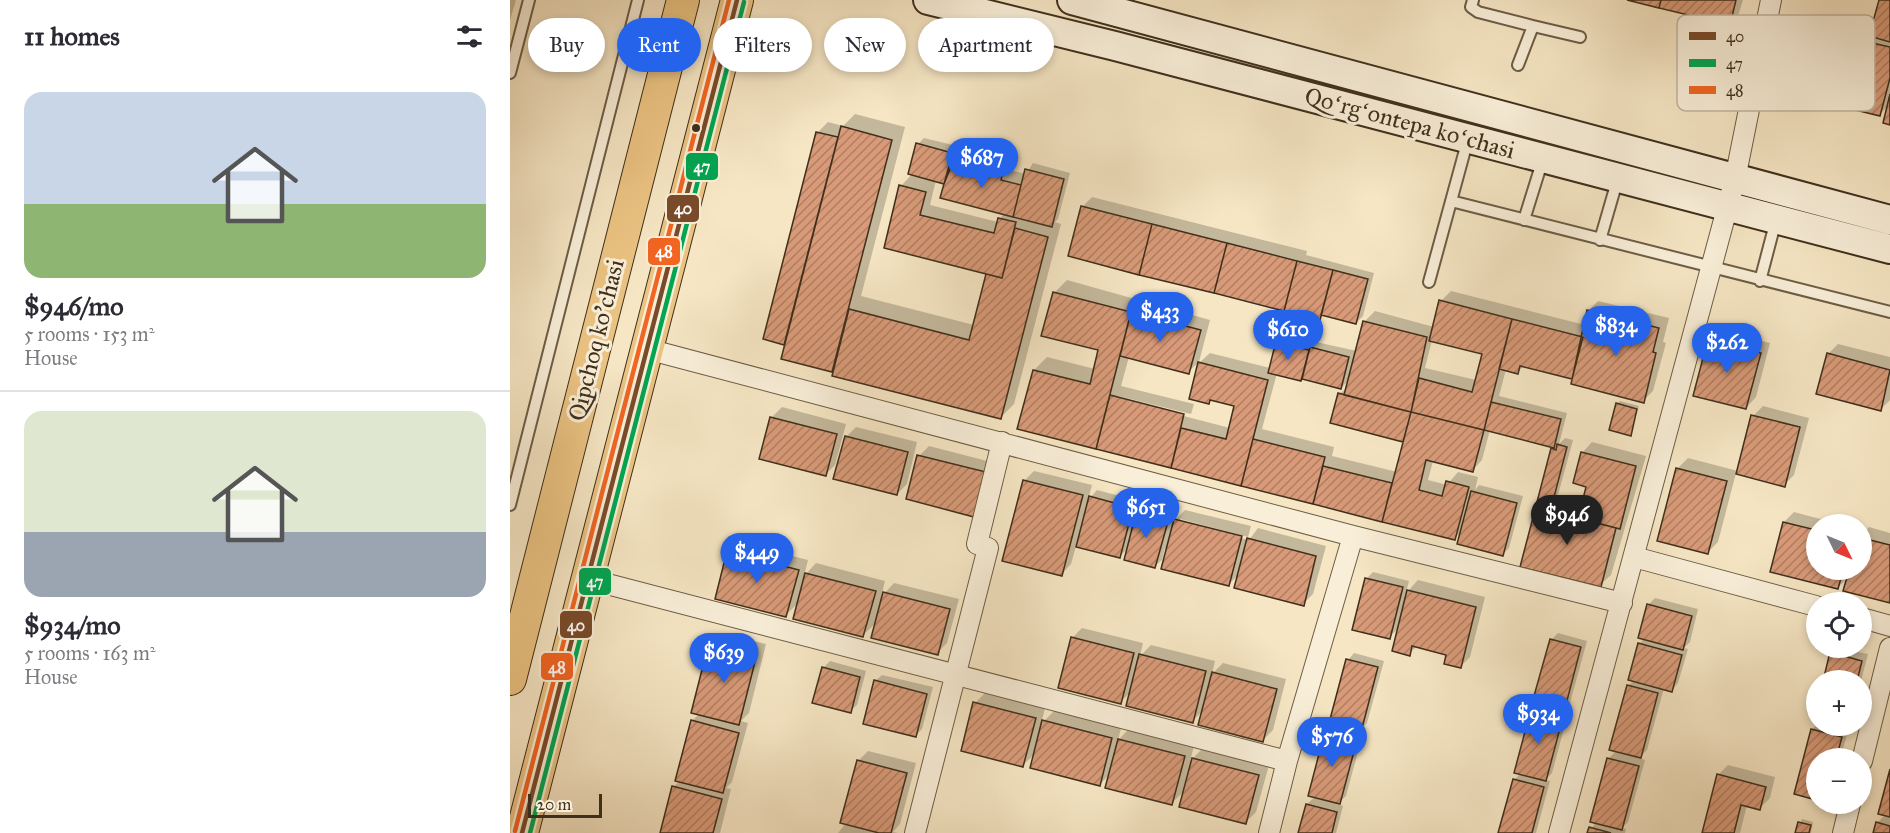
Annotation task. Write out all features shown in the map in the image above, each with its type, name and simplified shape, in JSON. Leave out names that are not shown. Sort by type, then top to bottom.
[{"type":"main road","name":"Qipchoq ko'chasi","points":[[510,679],[683,0]]},
{"type":"main road","points":[[522,833],[737,0]]},
{"type":"main road","name":"Qoʻrgʻontepa koʻchasi","points":[[928,0],[1890,249]]},
{"type":"main road","name":"Qoʻrgʻontepa koʻchasi","points":[[1072,0],[1890,220]]},
{"type":"street","points":[[1768,15],[1771,0]]},
{"type":"street","points":[[1559,833],[1735,179],[1749,111]]},
{"type":"street","points":[[647,350],[1353,536],[1622,603]]},
{"type":"street","points":[[915,833],[988,548],[977,544],[1002,442]]},
{"type":"street","points":[[1269,833],[1287,761],[1353,536]]},
{"type":"street","points":[[1634,557],[1806,603]]},
{"type":"street","points":[[588,579],[1287,761]]},
{"type":"street","points":[[1872,621],[1890,626]]},
{"type":"street","points":[[1865,748],[1890,648]]},
{"type":"street","points":[[1843,833],[1848,814]]},
{"type":"lane","points":[[510,73],[529,0]]},
{"type":"lane","points":[[510,505],[638,0]]},
{"type":"lane","points":[[1473,0],[1471,7],[1478,12],[1580,37]]},
{"type":"lane","points":[[1518,65],[1533,26]]},
{"type":"lane","points":[[1429,282],[1468,138]]},
{"type":"lane","points":[[1524,220],[1543,158]]},
{"type":"lane","points":[[1600,240],[1618,178]]},
{"type":"lane","points":[[1451,201],[1711,269],[1890,312]]},
{"type":"lane","points":[[1760,281],[1776,219]]},
{"type":"building","points":[[1627,0],[1661,0],[1659,8]]},
{"type":"building","points":[[1661,0],[1736,0],[1732,15],[1688,15],[1659,8]]},
{"type":"building","points":[[1879,0],[1890,0],[1890,42],[1875,38],[1875,15]]},
{"type":"building","points":[[1875,44],[1890,47],[1890,78],[1880,116],[1859,111],[1875,111]]},
{"type":"building","points":[[1890,94],[1890,125],[1883,123]]},
{"type":"building","points":[[841,126],[892,140],[832,372],[781,359]]},
{"type":"building","points":[[816,132],[838,137],[784,345],[763,339]]},
{"type":"building","points":[[916,143],[956,154],[944,184],[908,174]]},
{"type":"building","points":[[978,161],[1004,167],[1001,180],[1021,185],[1013,217],[940,198],[949,166],[975,173]]},
{"type":"building","points":[[1025,169],[1064,179],[1052,227],[1013,217]]},
{"type":"building","points":[[899,185],[926,192],[920,215],[994,233],[998,218],[1016,222],[1002,278],[884,248]]},
{"type":"building","points":[[1081,206],[1152,224],[1139,275],[1068,256]]},
{"type":"building","points":[[1152,224],[1227,243],[1214,293],[1139,275]]},
{"type":"building","points":[[1015,228],[1048,237],[1001,419],[832,376],[849,309],[969,340],[986,274],[1002,278]]},
{"type":"building","points":[[1227,243],[1297,261],[1284,311],[1214,293]]},
{"type":"building","points":[[1297,261],[1333,270],[1320,320],[1284,311]]},
{"type":"building","points":[[1333,270],[1368,279],[1356,324],[1321,315]]},
{"type":"building","points":[[1053,292],[1131,312],[1096,449],[1017,429],[1033,370],[1090,384],[1098,350],[1041,336]]},
{"type":"building","points":[[1439,300],[1512,319],[1484,430],[1411,412],[1419,378],[1472,392],[1482,354],[1429,341]]},
{"type":"building","points":[[1587,310],[1659,328],[1653,352],[1656,353],[1644,403],[1571,384]]},
{"type":"building","points":[[1131,312],[1201,330],[1189,374],[1120,356]]},
{"type":"building","points":[[1512,319],[1583,337],[1572,379],[1520,366],[1518,374],[1499,369]]},
{"type":"building","points":[[1363,321],[1427,337],[1411,412],[1344,395]]},
{"type":"building","points":[[1708,339],[1761,353],[1746,409],[1693,396]]},
{"type":"building","points":[[1276,341],[1309,350],[1301,381],[1268,373]]},
{"type":"building","points":[[1310,347],[1349,357],[1341,389],[1302,379]]},
{"type":"building","points":[[1827,353],[1890,370],[1881,411],[1816,394]]},
{"type":"building","points":[[1198,362],[1268,380],[1241,486],[1171,468],[1181,428],[1226,439],[1234,406],[1210,400],[1209,404],[1189,399]]},
{"type":"building","points":[[1338,393],[1411,412],[1403,442],[1330,423]]},
{"type":"building","points":[[1110,395],[1184,414],[1171,468],[1096,449]]},
{"type":"building","points":[[1491,402],[1561,419],[1554,448],[1484,430]]},
{"type":"building","points":[[1616,403],[1637,409],[1631,436],[1609,430]]},
{"type":"building","points":[[1411,412],[1484,430],[1473,472],[1426,460],[1419,490],[1442,496],[1446,481],[1469,487],[1455,540],[1382,522]]},
{"type":"building","points":[[1751,415],[1800,427],[1785,487],[1736,474]]},
{"type":"building","points":[[770,417],[837,434],[826,476],[759,459]]},
{"type":"building","points":[[845,436],[908,452],[897,495],[833,479]]},
{"type":"building","points":[[1253,439],[1325,457],[1313,504],[1241,486]]},
{"type":"building","points":[[1557,444],[1567,447],[1552,505],[1537,502],[1551,448],[1556,450]]},
{"type":"building","points":[[1581,452],[1636,466],[1620,529],[1578,518],[1586,487],[1573,483]]},
{"type":"building","points":[[917,455],[986,472],[974,517],[906,499]]},
{"type":"building","points":[[1323,466],[1392,483],[1382,522],[1313,504]]},
{"type":"building","points":[[1676,468],[1727,481],[1708,554],[1657,541]]},
{"type":"building","points":[[1023,480],[1083,495],[1062,576],[1002,561]]},
{"type":"building","points":[[1471,491],[1517,503],[1503,556],[1457,544]]},
{"type":"building","points":[[1089,496],[1133,508],[1120,558],[1076,547]]},
{"type":"building","points":[[1537,502],[1571,510],[1569,516],[1616,528],[1601,587],[1520,567]]},
{"type":"building","points":[[1137,509],[1169,518],[1155,568],[1124,560]]},
{"type":"building","points":[[1174,519],[1242,536],[1229,586],[1161,569]]},
{"type":"building","points":[[1783,522],[1806,528],[1806,580],[1840,580],[1838,589],[1770,572]]},
{"type":"building","points":[[1247,538],[1316,556],[1304,606],[1234,588]]},
{"type":"building","points":[[1872,540],[1890,545],[1890,603],[1872,598],[1872,592],[1843,591],[1846,580],[1872,580]]},
{"type":"building","points":[[727,551],[799,570],[786,617],[715,599]]},
{"type":"building","points":[[805,573],[876,591],[863,637],[793,619]]},
{"type":"building","points":[[1365,578],[1403,587],[1390,639],[1352,630]]},
{"type":"building","points":[[1407,590],[1476,607],[1461,668],[1444,664],[1446,655],[1412,646],[1410,656],[1392,651]]},
{"type":"building","points":[[883,592],[950,609],[938,655],[871,638]]},
{"type":"building","points":[[1647,604],[1692,616],[1683,650],[1638,638]]},
{"type":"building","points":[[1071,637],[1134,653],[1121,704],[1058,688]]},
{"type":"building","points":[[1550,639],[1581,647],[1564,712],[1532,703]]},
{"type":"building","points":[[709,642],[757,654],[739,725],[691,713]]},
{"type":"building","points":[[1638,643],[1682,655],[1672,692],[1628,680]]},
{"type":"building","points":[[1139,654],[1206,671],[1193,723],[1126,706]]},
{"type":"building","points":[[1829,658],[1851,658],[1862,661],[1860,670],[1826,670]]},
{"type":"building","points":[[1346,659],[1378,667],[1361,732],[1329,723]]},
{"type":"building","points":[[822,667],[860,677],[851,713],[812,703]]},
{"type":"building","points":[[1212,672],[1277,689],[1263,742],[1198,725]]},
{"type":"building","points":[[874,680],[927,694],[916,737],[863,724]]},
{"type":"building","points":[[1627,685],[1658,693],[1641,758],[1609,750]]},
{"type":"building","points":[[973,702],[1036,718],[1023,767],[961,751]]},
{"type":"building","points":[[1531,709],[1563,717],[1546,781],[1514,773]]},
{"type":"building","points":[[691,720],[739,733],[723,793],[675,781]]},
{"type":"building","points":[[1042,720],[1112,738],[1100,786],[1030,768]]},
{"type":"building","points":[[1325,731],[1357,740],[1340,804],[1308,796]]},
{"type":"building","points":[[1809,736],[1842,737],[1839,748],[1806,748]]},
{"type":"building","points":[[1118,739],[1185,756],[1172,805],[1105,788]]},
{"type":"building","points":[[1806,748],[1806,797],[1794,794]]},
{"type":"building","points":[[1192,758],[1259,775],[1246,824],[1179,807]]},
{"type":"building","points":[[1607,758],[1639,766],[1622,830],[1590,822]]},
{"type":"building","points":[[857,760],[907,773],[891,833],[879,833],[840,823]]},
{"type":"building","points":[[1890,769],[1890,817],[1878,814]]},
{"type":"building","points":[[1717,774],[1766,787],[1760,810],[1741,805],[1734,833],[1702,833]]},
{"type":"building","points":[[1513,779],[1544,787],[1532,833],[1498,833]]},
{"type":"building","points":[[672,786],[722,799],[713,833],[660,833]]},
{"type":"building","points":[[1306,804],[1337,812],[1332,833],[1298,833]]},
{"type":"building","points":[[1798,822],[1811,825],[1809,833],[1795,833]]},
{"type":"building","points":[[1876,822],[1890,826],[1890,833],[1873,833]]},
{"type":"building","points":[[1589,827],[1611,833],[1587,833]]},
{"type":"transit line","name":"48","points":[[515,831],[729,0]]},
{"type":"transit line","name":"40","points":[[522,833],[737,0]]},
{"type":"transit line","name":"47","points":[[530,833],[744,2]]}]
